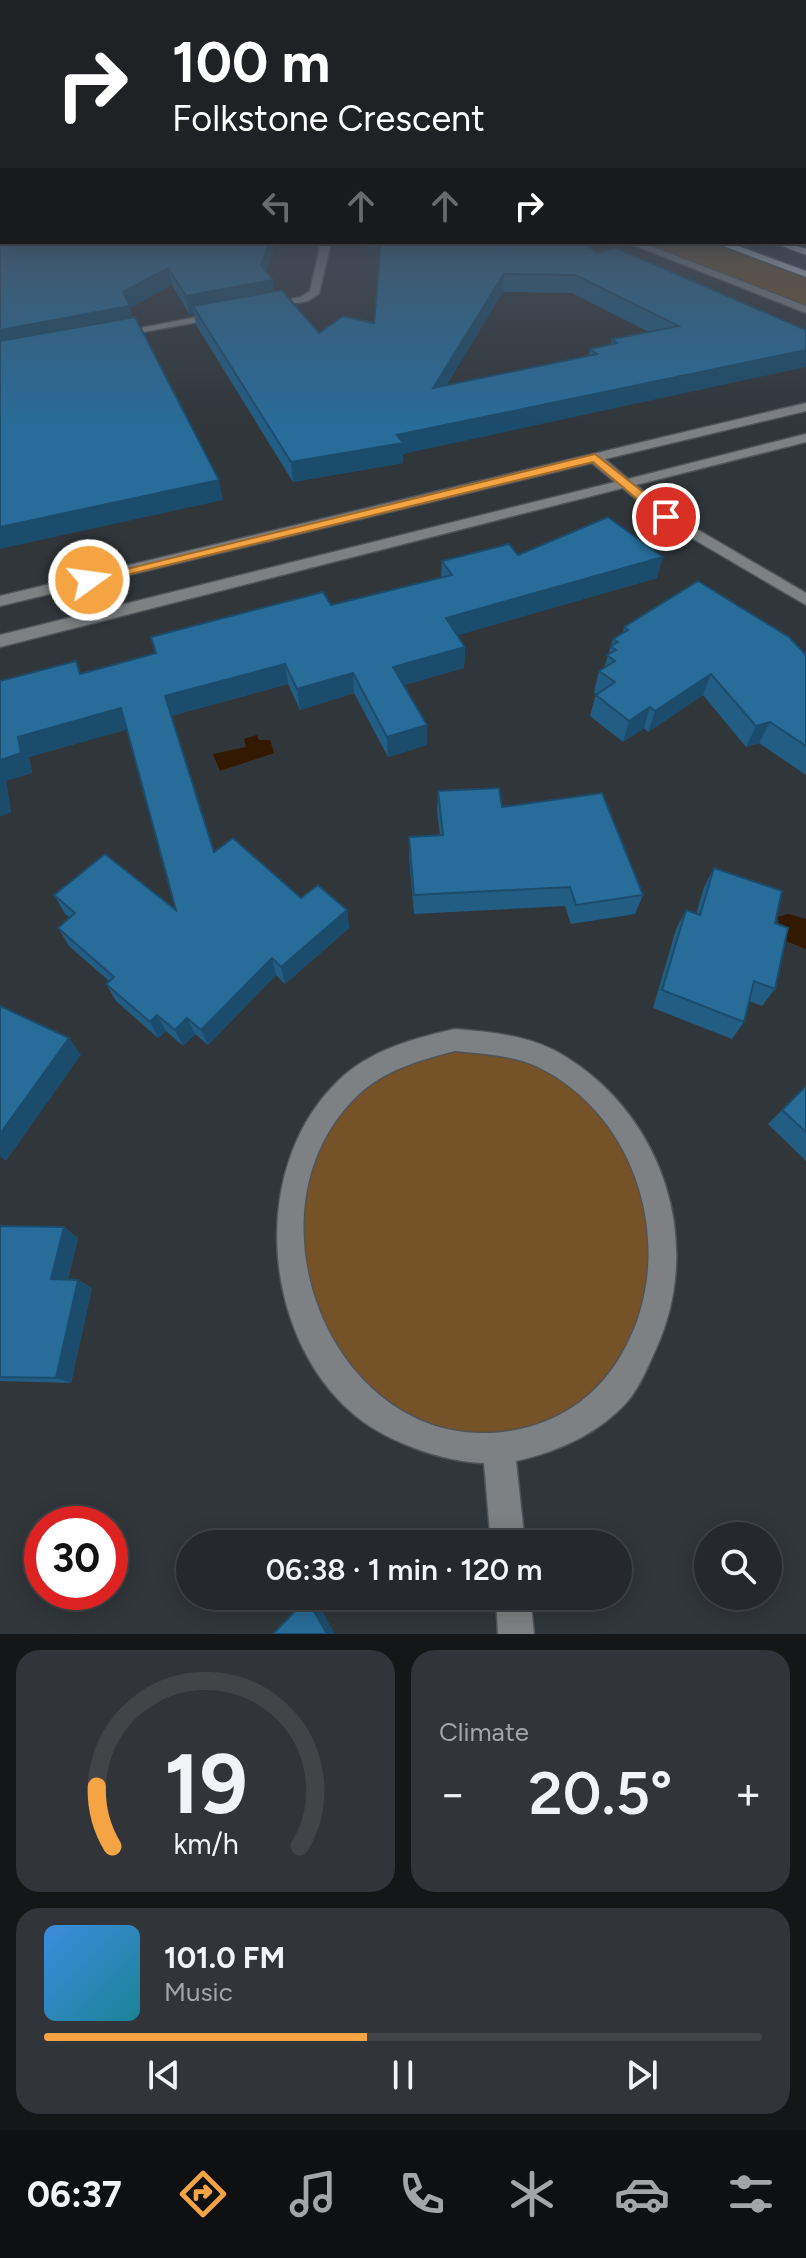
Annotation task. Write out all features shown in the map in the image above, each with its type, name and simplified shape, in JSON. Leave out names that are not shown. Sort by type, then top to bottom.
[{"type":"street","points":[[251,310],[315,298],[320,272]]},
{"type":"street","points":[[709,272],[806,310]]},
{"type":"street","points":[[110,335],[235,313]]},
{"type":"street","points":[[0,601],[806,407]]},
{"type":"street","points":[[0,641],[806,438]]},
{"type":"street","points":[[595,458],[625,485],[697,537],[806,600]]},
{"type":"street","points":[[455,1040],[507,1045],[557,1064],[601,1098],[636,1146],[659,1204],[665,1269],[651,1334],[615,1391],[563,1432],[499,1450],[425,1440],[360,1400],[313,1338],[291,1267],[292,1195],[313,1133],[351,1084],[400,1053],[455,1040]]},
{"type":"street","points":[[499,1450],[507,1530]]},
{"type":"street","points":[[514,1610],[516,1634]]},
{"type":"shaded area","points":[[709,272],[806,274],[806,310]]},
{"type":"shaded area","points":[[257,735],[259,740],[270,740],[274,753],[220,771],[213,754],[246,747],[244,739]]},
{"type":"shaded area","points":[[788,914],[806,919],[806,949],[781,939],[778,917]]},
{"type":"shaded area","points":[[507,1045],[601,1098],[659,1204],[648,1339],[563,1432],[433,1440],[313,1338],[292,1195],[313,1133],[400,1053]]},
{"type":"building","points":[[0,272],[160,272],[123,292],[130,306],[0,330]]},
{"type":"building","points":[[171,272],[267,272],[273,280],[186,296]]},
{"type":"building","points":[[378,272],[672,272],[806,330],[806,350],[397,435],[403,443],[291,462],[193,306],[282,290],[319,333],[343,316],[374,323]],"holes":[[[504,274],[575,275],[679,326],[612,339],[617,343],[590,349],[597,354],[433,388]]]},
{"type":"building","points":[[135,317],[219,480],[0,527],[0,341]]},
{"type":"building","points":[[608,517],[663,557],[446,618],[465,647],[393,667],[427,725],[387,737],[353,673],[297,689],[285,664],[165,696],[214,852],[233,838],[301,898],[318,885],[347,910],[281,967],[272,958],[201,1030],[187,1018],[175,1030],[157,1015],[150,1022],[106,984],[114,977],[58,928],[75,913],[54,895],[105,854],[176,910],[121,708],[18,737],[21,753],[0,760],[0,681],[76,661],[80,674],[156,653],[151,637],[323,592],[331,605],[452,575],[442,561],[509,544],[518,555]]},
{"type":"building","points":[[698,581],[789,637],[806,655],[806,746],[770,722],[756,726],[711,674],[655,711],[650,707],[629,721],[596,695],[615,682],[599,671],[615,661],[607,655],[616,650],[611,646],[618,642],[613,639],[628,630],[624,627]]},
{"type":"building","points":[[499,788],[502,807],[602,793],[643,895],[576,905],[570,887],[414,895],[409,837],[443,835],[438,791]]},
{"type":"building","points":[[714,868],[782,891],[775,923],[788,928],[775,989],[754,981],[744,1022],[662,990],[686,910],[700,915]]},
{"type":"building","points":[[0,1006],[69,1038],[0,1134]]},
{"type":"building","points":[[806,1086],[806,1132],[782,1110]]},
{"type":"building","points":[[0,1226],[64,1227],[51,1279],[78,1280],[56,1378],[0,1377]]},
{"type":"building","points":[[296,1610],[313,1610],[327,1634],[273,1634]]},
{"type":"route","points":[[89,580],[595,458],[640,499],[666,517]]}]
